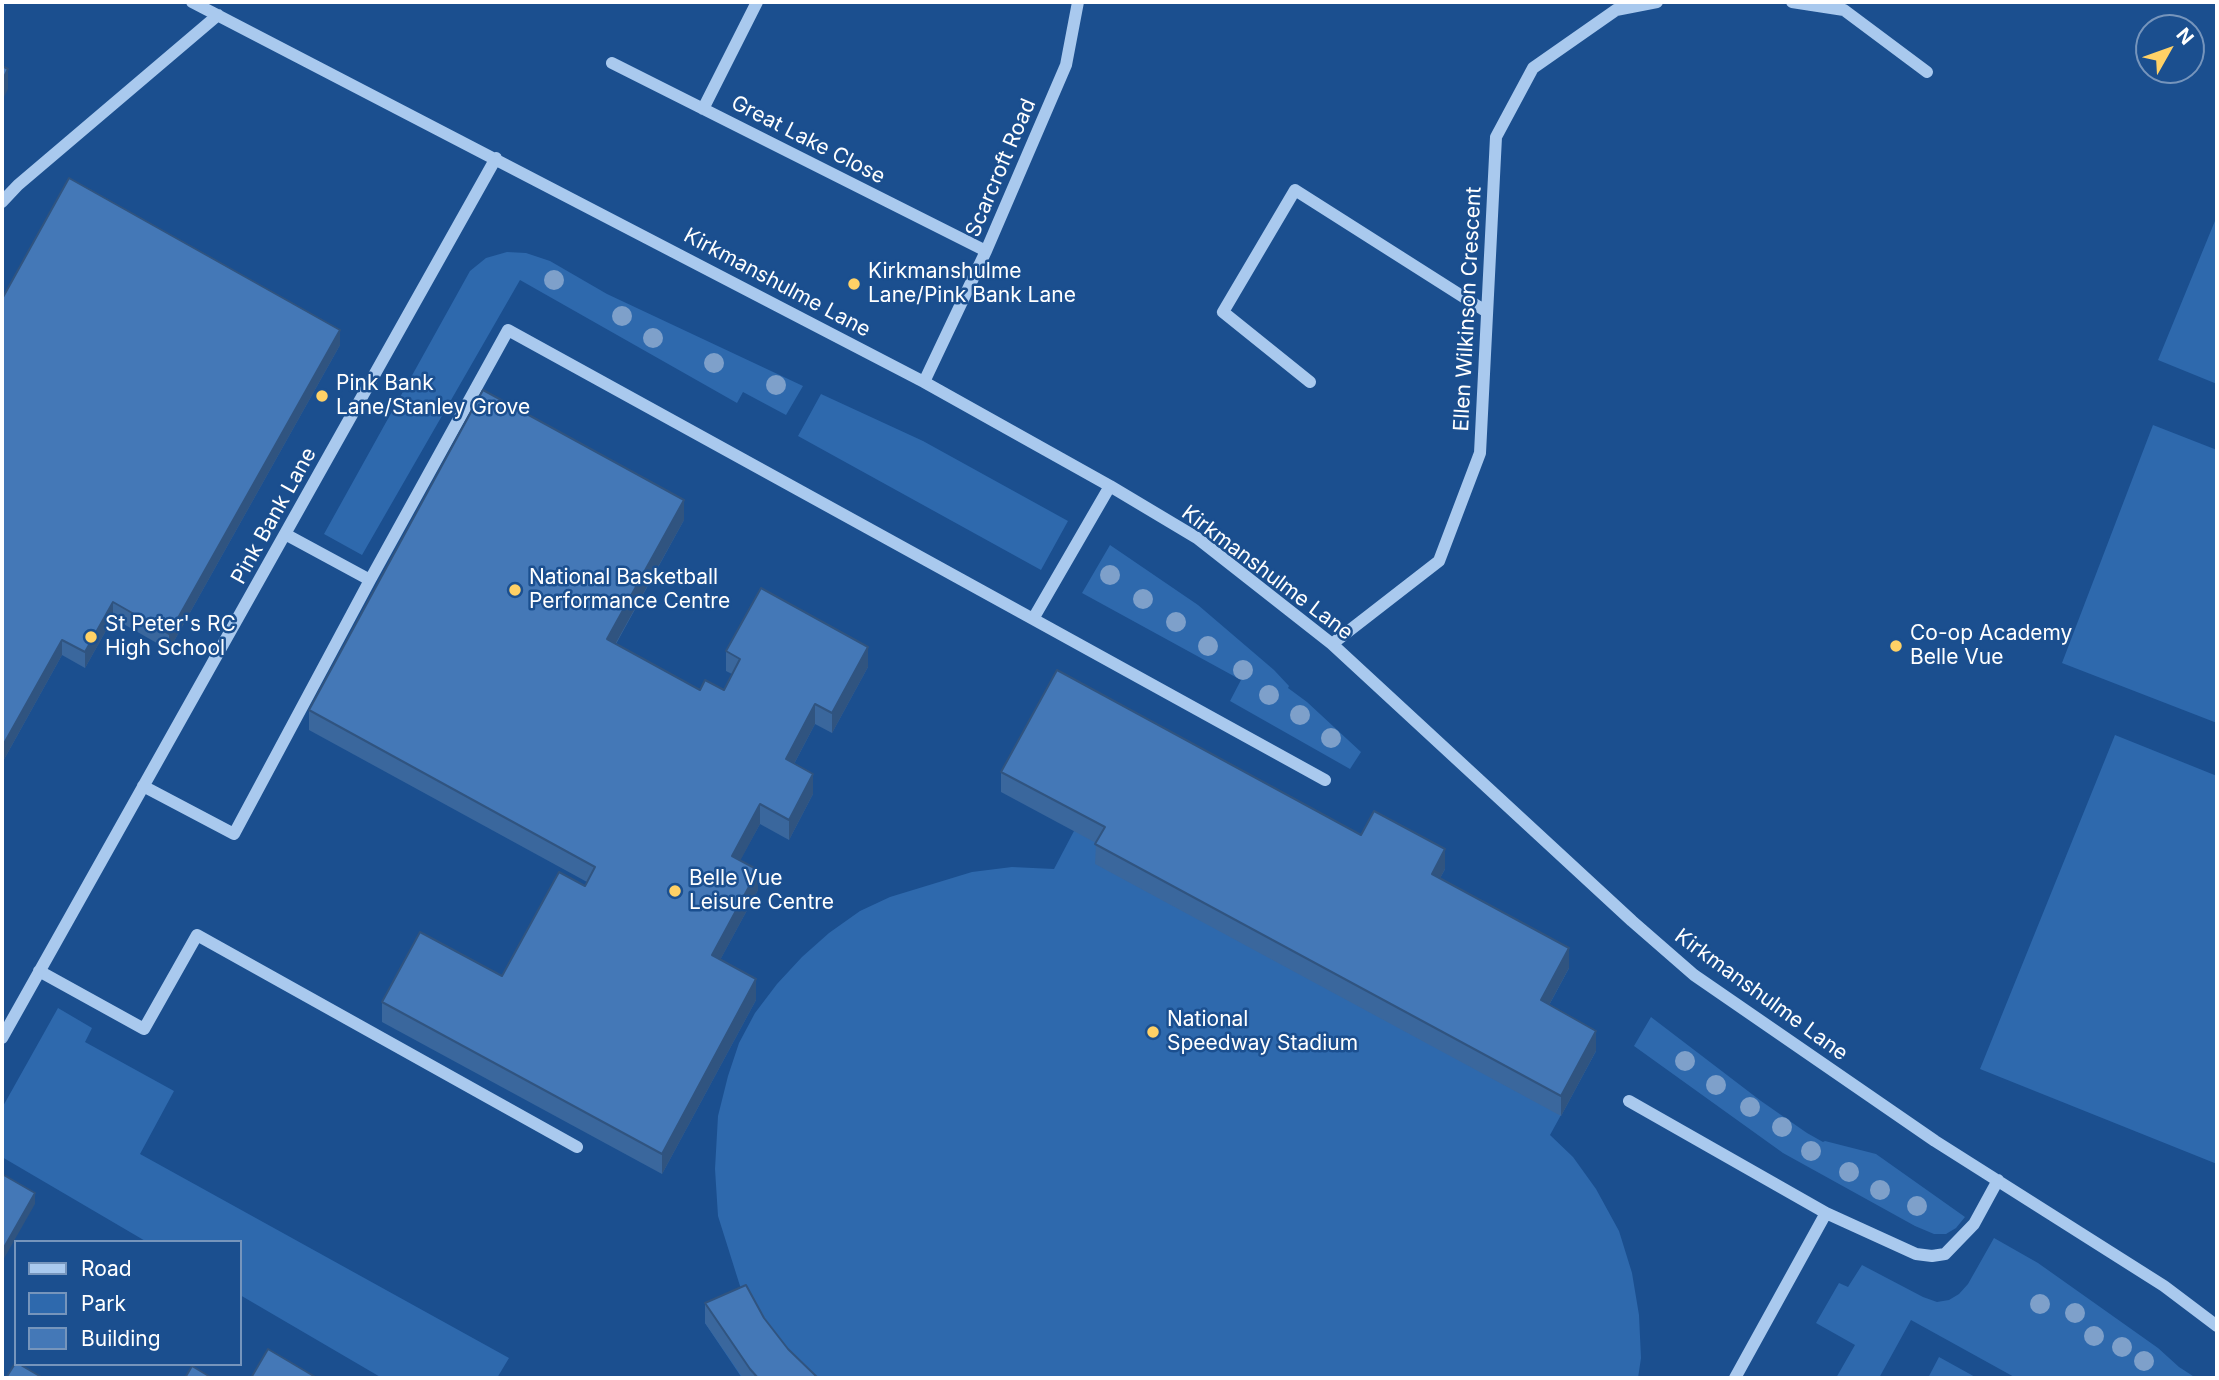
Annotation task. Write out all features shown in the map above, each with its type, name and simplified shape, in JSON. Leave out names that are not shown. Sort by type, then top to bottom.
[{"type":"street","name":"Kirkmanshulme Lane","points":[[192,2],[924,382],[1197,538],[1332,644],[1694,975],[1935,1141],[2164,1286],[2217,1326]]},
{"type":"street","points":[[703,109],[757,2]]},
{"type":"street","name":"Scarcroft Road","points":[[924,382],[986,251],[1066,65],[1078,2]]},
{"type":"street","name":"Ellen Wilkinson Crescent","points":[[1332,644],[1439,561],[1480,453],[1496,137],[1534,68],[1616,10],[1657,2]]},
{"type":"street","points":[[1792,2],[1846,6],[1927,72]]},
{"type":"street","points":[[2,202],[28,176],[218,15]]},
{"type":"street","name":"Great Lake Close","points":[[612,63],[986,251]]},
{"type":"street","name":"Pink Bank Lane","points":[[2,1038],[6,1021],[39,971],[496,158]]},
{"type":"street","points":[[1310,382],[1223,312],[1295,190],[1487,312]]},
{"type":"street","points":[[143,786],[234,834],[508,330],[1325,780]]},
{"type":"street","points":[[1034,618],[1110,486]]},
{"type":"street","points":[[285,534],[370,580]]},
{"type":"street","points":[[39,971],[144,1029],[197,935],[577,1147]]},
{"type":"street","points":[[1629,1101],[1826,1213],[1916,1254],[1945,1254],[1974,1224],[1998,1181]]},
{"type":"street","points":[[1735,1378],[1826,1213]]},
{"type":"green space","points":[[2217,216],[2217,384],[2158,360]]},
{"type":"green space","points":[[507,252],[526,253],[550,261],[607,294],[803,386],[786,415],[743,392],[737,403],[520,280],[362,555],[324,534],[470,271],[486,258]]},
{"type":"green space","points":[[821,394],[923,441],[1068,521],[1041,570],[798,436]]},
{"type":"green space","points":[[2153,425],[2217,450],[2217,723],[2062,663]]},
{"type":"green space","points":[[1110,545],[1198,605],[1274,670],[1288,688],[1361,752],[1350,769],[1230,701],[1241,680],[1082,593]]},
{"type":"green space","points":[[2115,735],[2217,776],[2217,1164],[1980,1069]]},
{"type":"green space","name":"National Speedway Stadium","points":[[1074,831],[1361,855],[1374,831],[1445,869],[1432,893],[1569,968],[1541,1020],[1596,1051],[1550,1135],[1573,1157],[1596,1189],[1619,1231],[1632,1273],[1639,1315],[1641,1358],[1638,1378],[742,1378],[705,1323],[746,1305],[718,1216],[715,1169],[718,1116],[728,1076],[739,1043],[755,1013],[802,957],[860,911],[890,897],[972,872],[1012,867],[1054,869]]},
{"type":"green space","points":[[58,1008],[92,1028],[85,1042],[174,1091],[140,1154],[509,1358],[497,1378],[382,1378],[242,1296],[242,1240],[144,1240],[2,1157],[2,1108]]},
{"type":"green space","points":[[1651,1017],[1807,1133],[1823,1142],[1876,1154],[1965,1217],[1956,1228],[1946,1234],[1934,1234],[1783,1153],[1634,1046]]},
{"type":"green space","points":[[1994,1238],[2038,1263],[2196,1378],[2016,1378],[1911,1320],[1879,1378],[1836,1378],[1855,1345],[1816,1323],[1839,1283],[1848,1287],[1862,1265],[1923,1297],[1937,1302],[1949,1300],[1968,1284]]},
{"type":"green space","points":[[1939,1357],[1977,1378],[1928,1378]]},
{"type":"building","points":[[2,66],[8,69],[2,81]]},
{"type":"building","points":[[69,178],[340,330],[169,634],[113,602],[85,652],[62,640],[2,747],[2,299]]},
{"type":"building","points":[[483,390],[684,500],[607,639],[700,690],[705,680],[724,690],[740,659],[726,651],[761,588],[868,647],[832,713],[815,704],[786,759],[813,774],[789,820],[760,804],[732,856],[758,870],[712,955],[756,979],[662,1154],[382,1002],[420,932],[502,976],[559,872],[585,886],[595,867],[309,710]]},
{"type":"building","points":[[1057,670],[1361,835],[1374,811],[1445,849],[1432,874],[1569,948],[1541,1000],[1596,1031],[1561,1096],[1095,844],[1105,827],[1001,772]]},
{"type":"building","points":[[2,1174],[35,1193],[2,1251]]},
{"type":"building","points":[[746,1285],[764,1318],[788,1349],[818,1378],[758,1378],[750,1369],[705,1303]]},
{"type":"building","points":[[268,1349],[317,1378],[251,1378]]},
{"type":"building","points":[[14,1365],[22,1366],[43,1378],[6,1378]]},
{"type":"building","points":[[192,1366],[212,1378],[185,1378]]},
{"type":"place","name":"Kirkmanshulme Lane/Pink Bank Lane","points":[[854,284]]},
{"type":"place","name":"Pink Bank Lane/Stanley Grove","points":[[322,396]]},
{"type":"place","name":"National Basketball Performance Centre","points":[[515,590]]},
{"type":"place","name":"St Peter's RC High School","points":[[91,637]]},
{"type":"place","name":"Co-op Academy Belle Vue","points":[[1896,646]]},
{"type":"place","name":"Belle Vue Leisure Centre","points":[[675,891]]},
{"type":"place","name":"National Speedway Stadium","points":[[1153,1032]]}]
